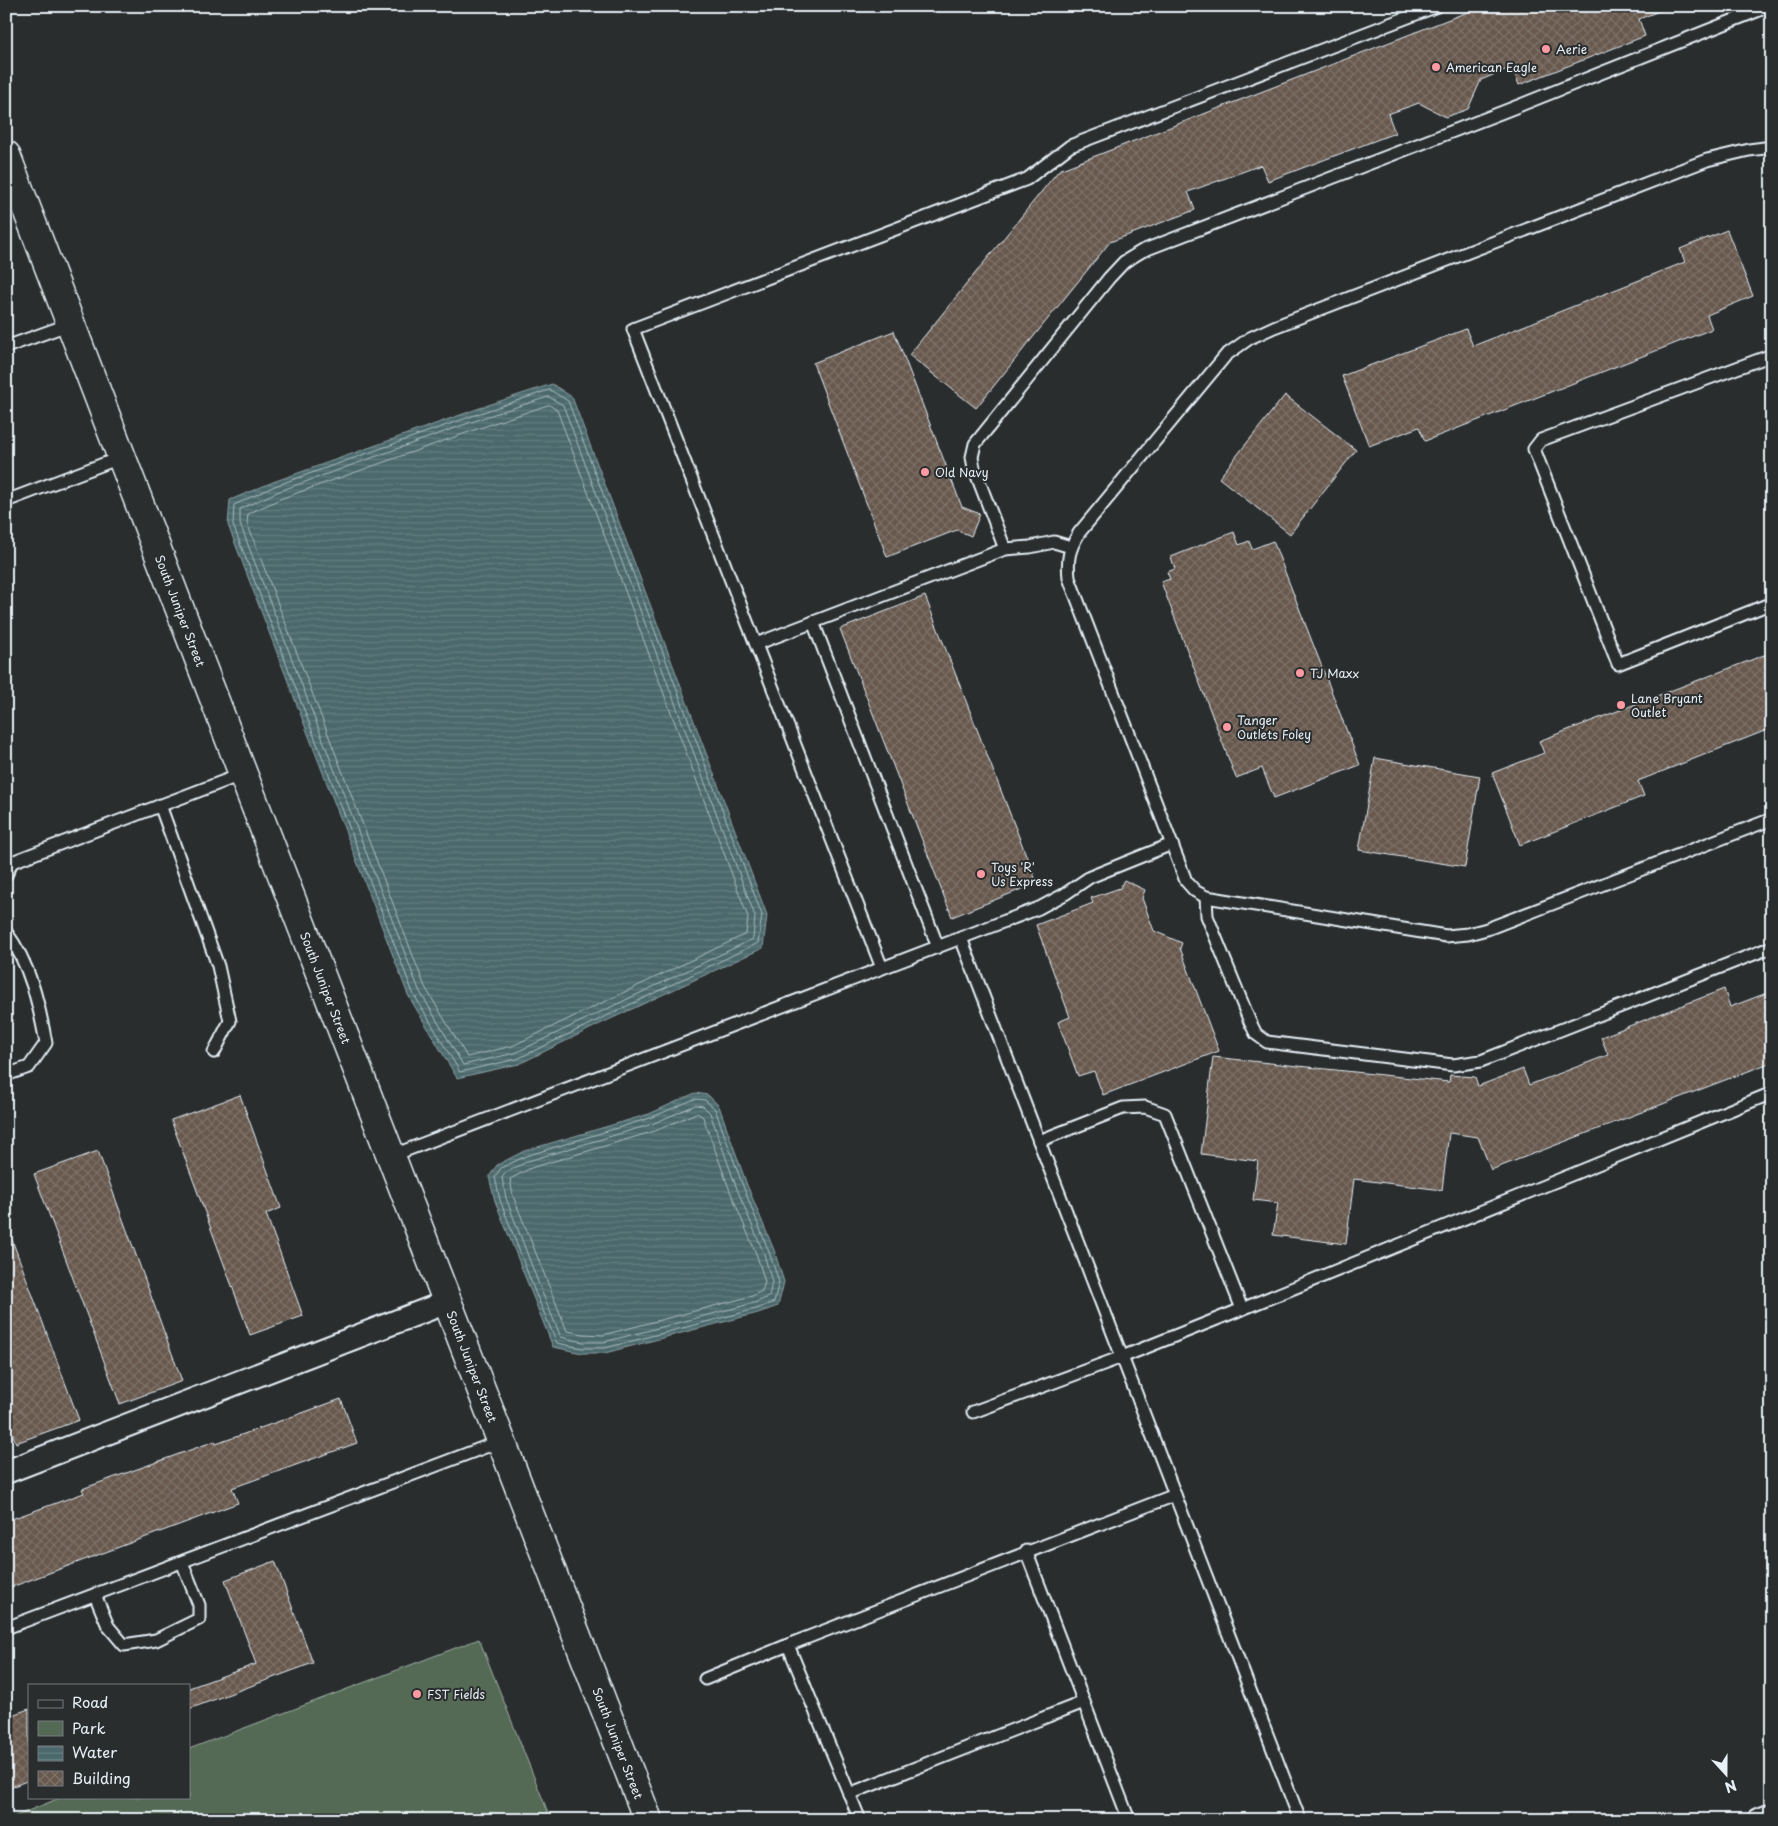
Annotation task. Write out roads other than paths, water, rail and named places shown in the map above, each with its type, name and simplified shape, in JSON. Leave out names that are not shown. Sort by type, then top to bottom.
[{"type":"street","name":"South Juniper Street","points":[[6,156],[648,1820]]},
{"type":"street","points":[[6,1472],[447,1302]]},
{"type":"street","points":[[1759,1820],[1772,1815]]},
{"type":"lane","points":[[882,968],[633,329],[1027,179],[1070,146],[1437,6]]},
{"type":"lane","points":[[1005,549],[974,468],[972,457],[975,444],[1124,262],[1142,251],[1508,110],[1762,9],[1772,8]]},
{"type":"lane","points":[[1772,147],[1707,160],[1274,326],[1250,338],[1226,356],[1079,533],[1070,547],[1068,562],[1070,578],[1186,881],[1194,890],[1206,897],[1446,936],[1468,934],[1495,926],[1772,819]]},
{"type":"lane","points":[[6,348],[70,324]]},
{"type":"lane","points":[[1772,355],[1541,440],[1534,449],[1618,664],[1772,604]]},
{"type":"lane","points":[[6,501],[122,457]]},
{"type":"lane","points":[[756,644],[1005,549],[1030,547],[1054,542],[1070,547]]},
{"type":"lane","points":[[813,622],[938,947]]},
{"type":"lane","points":[[6,875],[12,862],[243,774]]},
{"type":"lane","points":[[160,805],[218,966],[230,1020],[214,1052]]},
{"type":"lane","points":[[391,1156],[1039,908],[1065,894],[1090,877],[1172,844]]},
{"type":"lane","points":[[1206,897],[1207,916],[1250,1022],[1256,1034],[1267,1042],[1453,1065],[1480,1061],[1772,947]]},
{"type":"lane","points":[[6,932],[17,946],[38,1004],[46,1043],[28,1067],[6,1074]]},
{"type":"lane","points":[[961,938],[1300,1820]]},
{"type":"lane","points":[[973,1412],[1122,1357],[1772,1093]]},
{"type":"lane","points":[[1039,1141],[1123,1108],[1145,1107],[1165,1114],[1242,1309]]},
{"type":"lane","points":[[6,1628],[501,1441]]},
{"type":"lane","points":[[705,1679],[1026,1551],[1175,1494]]},
{"type":"lane","points":[[1026,1551],[1129,1820]]},
{"type":"lane","points":[[95,1594],[108,1626],[124,1646],[156,1640],[199,1619],[200,1605],[182,1562]]},
{"type":"lane","points":[[788,1645],[860,1820]]},
{"type":"lane","points":[[849,1794],[1084,1702]]},
{"type":"water","points":[[552,384],[572,397],[767,915],[763,948],[519,1064],[457,1078],[408,995],[228,525],[230,500],[273,482]]},
{"type":"water","points":[[695,1093],[708,1095],[719,1106],[747,1185],[774,1250],[784,1282],[778,1306],[758,1313],[605,1353],[582,1353],[553,1347],[495,1201],[489,1177],[497,1165],[524,1151],[649,1114]]},
{"type":"place","name":"Aerie","points":[[1546,49]]},
{"type":"place","name":"American Eagle","points":[[1436,67]]},
{"type":"place","name":"Old Navy","points":[[925,472]]},
{"type":"place","name":"TJ Maxx","points":[[1300,673]]},
{"type":"place","name":"Lane Bryant Outlet","points":[[1621,705]]},
{"type":"place","name":"Tanger Outlets Foley","points":[[1227,727]]},
{"type":"place","name":"Toys 'R' Us Express","points":[[981,874]]},
{"type":"place","name":"FST Fields","points":[[417,1694]]}]
